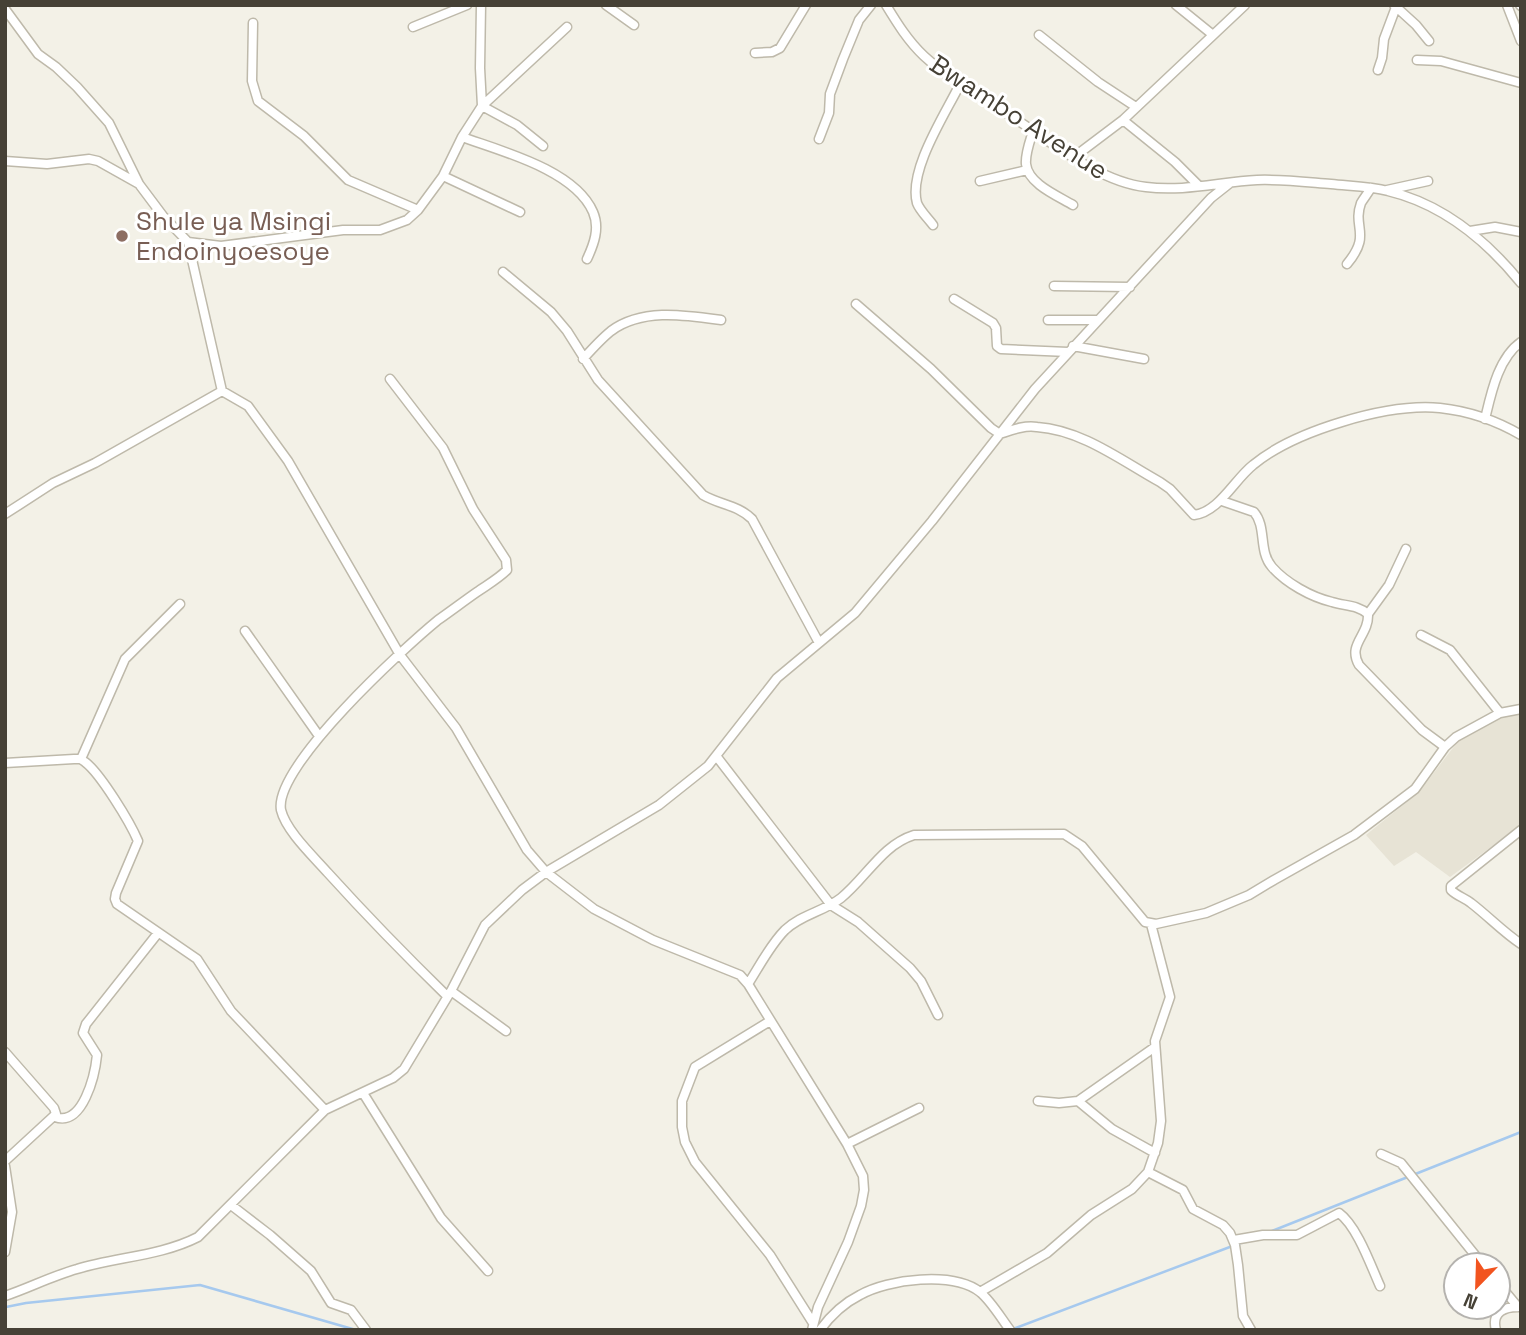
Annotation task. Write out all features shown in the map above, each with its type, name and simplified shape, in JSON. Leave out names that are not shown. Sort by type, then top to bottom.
[{"type":"street","points":[[413,27],[467,5]]},
{"type":"street","points":[[481,5],[482,106]]},
{"type":"street","points":[[606,5],[634,24]]},
{"type":"street","points":[[755,53],[772,52],[780,48],[806,5]]},
{"type":"street","points":[[819,139],[829,113],[830,94],[843,59],[859,20],[871,5]]},
{"type":"street","name":"Bwambo Avenue","points":[[886,5],[903,32],[922,53],[960,84],[1074,157],[1114,179],[1136,186],[1159,188],[1277,181],[1386,190],[1429,205],[1470,231],[1521,283]]},
{"type":"street","points":[[1176,5],[1213,35]]},
{"type":"street","points":[[1074,157],[1123,120],[1245,5]]},
{"type":"street","points":[[1507,5],[1521,41]]},
{"type":"street","points":[[1378,70],[1384,39],[1395,6],[1429,41]]},
{"type":"street","points":[[5,9],[38,54],[77,87],[109,123],[139,184],[163,216],[188,242],[222,391],[248,407],[288,461],[400,655],[456,728],[527,850],[546,872],[594,909],[653,940],[734,972],[748,984],[847,1144],[863,1176],[864,1190],[861,1206],[815,1328]]},
{"type":"street","points":[[253,23],[252,81],[258,101],[304,136],[348,180],[418,210]]},
{"type":"street","points":[[188,242],[220,246],[343,230],[380,230],[407,220],[418,210],[443,176],[462,137],[482,106],[567,27]]},
{"type":"street","points":[[1040,35],[1098,82],[1136,107]]},
{"type":"street","points":[[1417,61],[1441,61],[1521,83]]},
{"type":"street","points":[[933,225],[917,202],[917,179],[960,84]]},
{"type":"street","points":[[482,106],[517,125],[543,146]]},
{"type":"street","points":[[1123,120],[1175,162],[1199,187]]},
{"type":"street","points":[[1033,131],[1026,157],[1027,170],[1045,188],[1073,205]]},
{"type":"street","points":[[462,137],[542,167],[581,195],[594,213],[596,225],[596,237],[587,259]]},
{"type":"street","points":[[5,161],[47,164],[89,159],[98,161],[139,184]]},
{"type":"street","points":[[981,181],[1027,170]]},
{"type":"street","points":[[443,176],[520,212]]},
{"type":"street","points":[[1386,190],[1428,181]]},
{"type":"street","points":[[5,1296],[78,1269],[186,1244],[198,1237],[325,1110],[393,1078],[404,1069],[449,994],[485,925],[546,872],[659,806],[717,757],[777,678],[818,641],[855,613],[1070,349],[1211,198],[1230,183]]},
{"type":"street","points":[[1347,264],[1360,244],[1360,209],[1371,188]]},
{"type":"street","points":[[1470,231],[1495,227],[1521,232]]},
{"type":"street","points":[[503,272],[551,312],[567,331],[598,380],[703,495],[737,508],[752,519],[818,641]]},
{"type":"street","points":[[1054,286],[1130,286]]},
{"type":"street","points":[[954,299],[993,323],[997,346],[1001,349],[1070,349],[1144,359]]},
{"type":"street","points":[[856,304],[1000,434]]},
{"type":"street","points":[[583,359],[611,331],[641,318],[661,315],[720,320]]},
{"type":"street","points":[[1048,320],[1097,320]]},
{"type":"street","points":[[1485,419],[1501,369],[1521,342]]},
{"type":"street","points":[[390,379],[438,440],[473,509],[506,560],[508,568],[437,622],[319,736],[296,768],[286,787],[281,807],[285,819],[305,847],[365,913],[449,994],[506,1031]]},
{"type":"street","points":[[5,514],[44,489],[222,391]]},
{"type":"street","points":[[1000,434],[1016,428],[1038,426],[1082,439],[1160,482],[1194,515],[1201,514],[1222,501],[1231,486],[1262,458],[1322,429],[1382,413],[1415,408],[1451,410],[1485,419],[1521,435]]},
{"type":"street","points":[[1222,501],[1254,512],[1260,522],[1266,558],[1287,581],[1330,602],[1362,608],[1368,614]]},
{"type":"street","points":[[1406,550],[1389,585],[1368,614],[1367,626],[1354,656],[1359,665],[1422,730],[1445,747]]},
{"type":"street","points":[[81,759],[125,659],[180,604]]},
{"type":"street","points":[[245,631],[319,736]]},
{"type":"street","points":[[1421,635],[1450,650],[1500,713]]},
{"type":"street","points":[[1151,924],[1206,913],[1249,895],[1354,835],[1415,789],[1445,747],[1466,731],[1500,713],[1521,709]]},
{"type":"street","points":[[717,757],[831,905],[858,922],[910,968],[921,981],[938,1015]]},
{"type":"street","points":[[5,763],[81,759],[98,777],[138,841],[114,899],[122,909],[197,959],[231,1011],[325,1110]]},
{"type":"street","points":[[1521,830],[1451,887],[1455,894],[1472,903],[1487,919],[1521,944]]},
{"type":"street","points":[[748,984],[782,933],[804,915],[831,905],[843,896],[892,846],[904,838],[925,834],[1004,836],[1056,833],[1072,838],[1082,846],[1136,913],[1151,924],[1170,997],[1155,1047],[1161,1121],[1148,1172],[1132,1189],[1091,1215],[1047,1252],[980,1292]]},
{"type":"street","points":[[55,1117],[66,1119],[77,1111],[84,1101],[91,1081],[97,1055],[83,1033],[84,1028],[158,933]]},
{"type":"street","points":[[770,1021],[695,1067],[682,1101],[682,1127],[687,1148],[695,1163],[770,1255],[815,1328]]},
{"type":"street","points":[[1038,1101],[1078,1101],[1155,1047]]},
{"type":"street","points":[[5,1052],[54,1108],[55,1117]]},
{"type":"street","points":[[363,1093],[441,1218],[488,1271]]},
{"type":"street","points":[[1078,1101],[1120,1134],[1154,1153]]},
{"type":"street","points":[[847,1144],[919,1108]]},
{"type":"street","points":[[5,1252],[12,1212],[5,1164],[55,1117]]},
{"type":"street","points":[[1381,1154],[1398,1160],[1406,1168],[1472,1251]]},
{"type":"street","points":[[1148,1172],[1183,1190],[1193,1209],[1223,1225],[1234,1240],[1243,1316],[1251,1330]]},
{"type":"street","points":[[231,1205],[305,1265],[331,1303],[351,1310],[366,1330]]},
{"type":"street","points":[[1234,1240],[1262,1235],[1297,1235],[1339,1213],[1347,1221],[1365,1252],[1380,1286]]},
{"type":"street","points":[[815,1328],[847,1303],[874,1288],[944,1280],[958,1282],[980,1292],[1010,1330]]},
{"type":"street","points":[[1496,1330],[1496,1314],[1519,1307]]},
{"type":"shaded area","points":[[1521,710],[1521,825],[1450,877],[1416,852],[1394,866],[1366,835],[1419,792],[1466,731]]},
{"type":"waterway","points":[[1272,1231],[1521,1132]]},
{"type":"waterway","points":[[1013,1329],[1243,1242]]},
{"type":"waterway","points":[[6,1307],[200,1285],[356,1330]]},
{"type":"place","name":"Shule ya Msingi Endoinyoesoye","points":[[122,236]]}]
